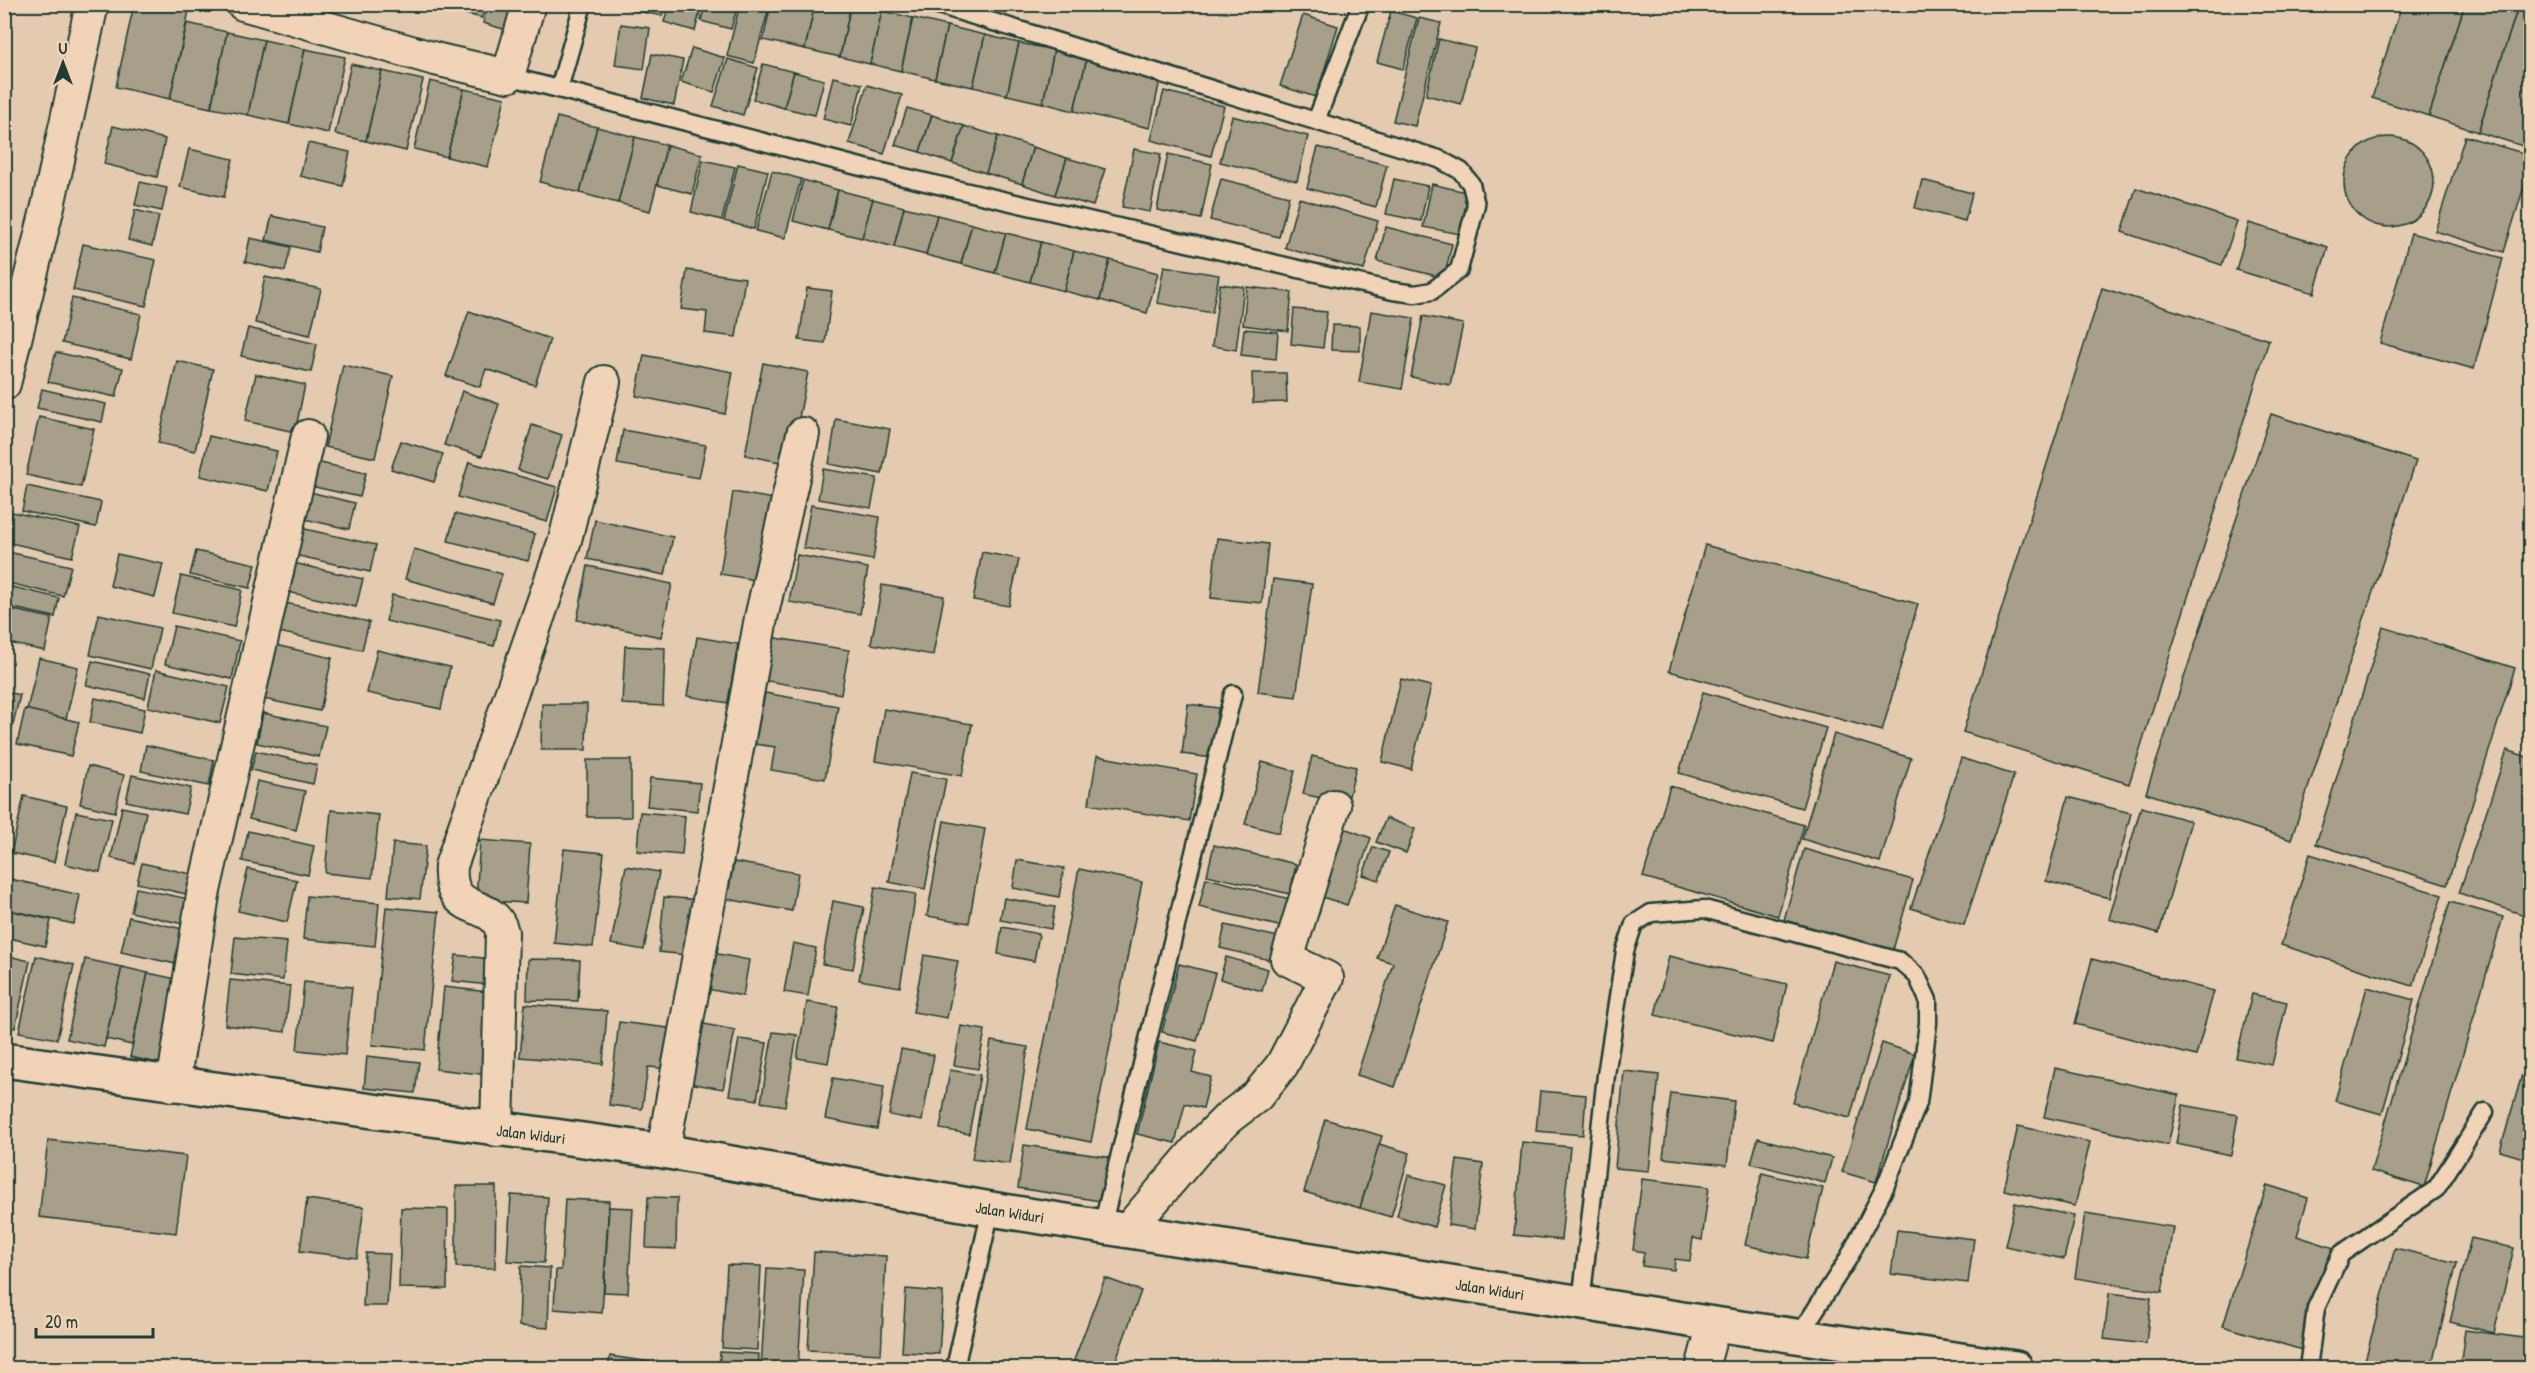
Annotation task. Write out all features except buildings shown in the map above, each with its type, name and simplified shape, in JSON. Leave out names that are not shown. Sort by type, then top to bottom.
[{"type":"main road","name":"Jalan Widuri","points":[[4,1060],[497,1130],[663,1151],[991,1209],[1581,1304],[2016,1368]]},
{"type":"street","points":[[4,384],[48,206],[92,4]]},
{"type":"street","points":[[243,4],[435,59],[508,76],[529,4]]},
{"type":"street","points":[[497,1130],[502,932],[500,924],[493,917],[454,894],[450,885],[451,866],[565,540],[603,382]]},
{"type":"street","points":[[663,1151],[761,618],[803,434]]},
{"type":"street","points":[[173,1085],[203,895],[308,436]]},
{"type":"street","points":[[1114,1229],[1228,1118],[1257,1096],[1282,1065],[1327,978],[1287,959],[1334,806]]},
{"type":"street","points":[[1702,1368],[1714,1324]]},
{"type":"lane","points":[[560,89],[583,4]]},
{"type":"lane","points":[[508,76],[861,167],[1393,291],[1415,294],[1432,291],[1443,285],[1459,270],[1476,205],[1471,184],[1461,171],[1439,159],[935,4]]},
{"type":"lane","points":[[1316,121],[1361,4]]},
{"type":"lane","points":[[1114,1229],[1233,694]]},
{"type":"lane","points":[[1581,1304],[1606,1074],[1625,951],[1634,924],[1651,913],[1704,909],[1900,961],[1917,976],[1928,1000],[1928,1023],[1918,1103],[1902,1149],[1886,1187],[1848,1259],[1798,1337]]},
{"type":"lane","points":[[2308,1368],[2316,1308],[2341,1254],[2436,1189],[2485,1112]]},
{"type":"lane","points":[[955,1368],[991,1209]]}]
